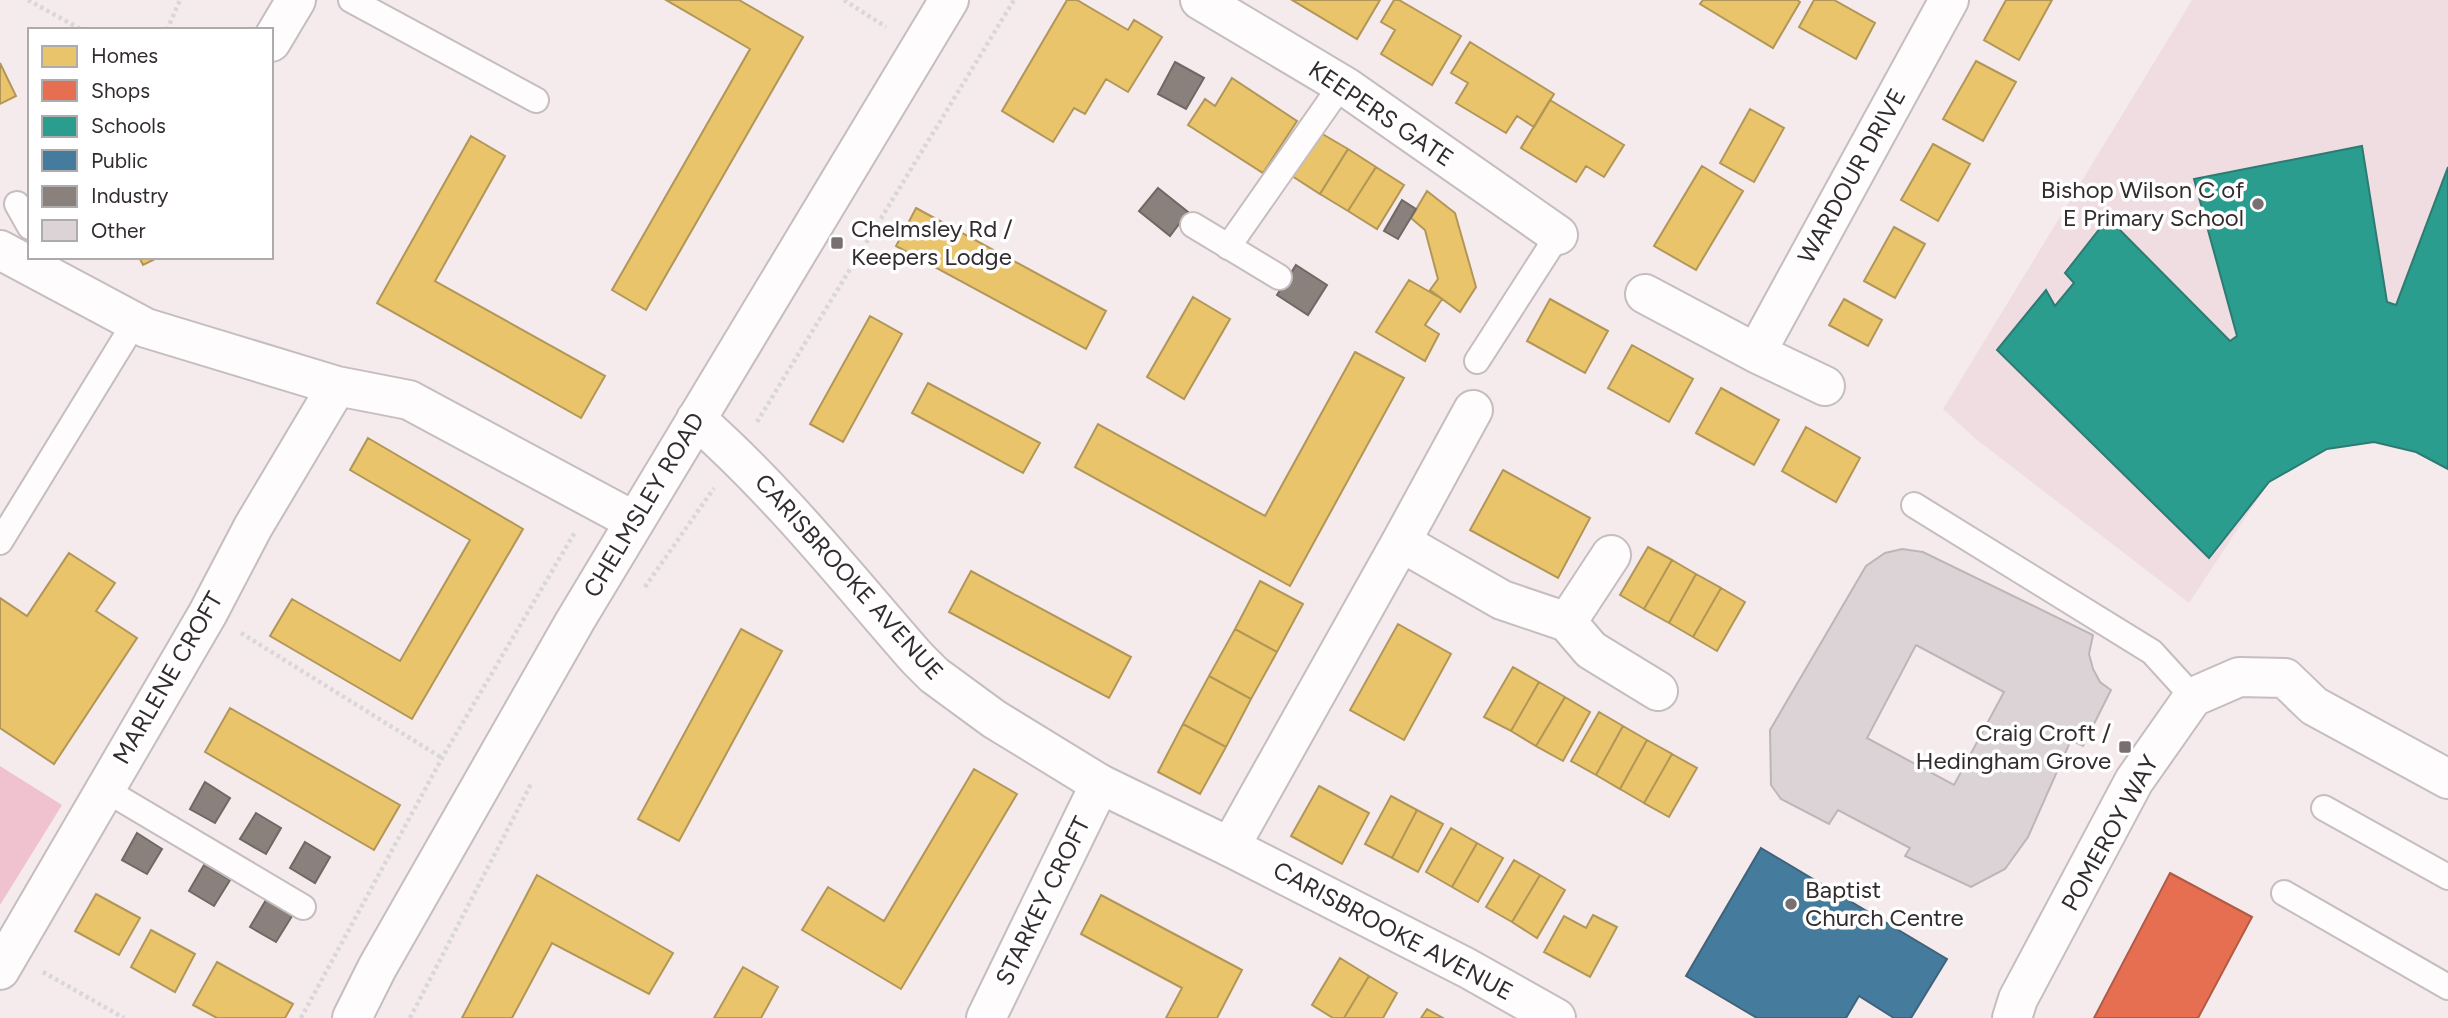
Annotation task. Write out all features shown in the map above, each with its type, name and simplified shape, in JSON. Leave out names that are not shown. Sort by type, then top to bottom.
[{"type":"street","points":[[273,39],[296,0]]},
{"type":"street","name":"CHELMSLEY ROAD","points":[[352,1018],[377,968],[575,621],[949,0]]},
{"type":"street","name":"KEEPERS GATE","points":[[1200,0],[1342,84],[1558,235]]},
{"type":"street","name":"WARDOUR DRIVE","points":[[1756,353],[1949,0]]},
{"type":"street","points":[[0,250],[53,270],[146,328],[337,386],[409,400],[634,521]]},
{"type":"street","points":[[1645,294],[1825,386]]},
{"type":"street","name":"MARLENE CROFT","points":[[5,961],[208,613],[253,527],[337,386]]},
{"type":"street","points":[[1230,847],[1473,410]]},
{"type":"street","name":"CARISBROOKE AVENUE","points":[[696,419],[737,455],[934,675],[994,719],[1100,784],[1467,968],[1555,1018]]},
{"type":"street","points":[[1401,542],[1502,600],[1567,622],[1591,650],[1658,691]]},
{"type":"street","points":[[1567,622],[1611,555]]},
{"type":"street","points":[[2193,696],[2239,677],[2285,678],[2314,705],[2448,779]]},
{"type":"street","name":"POMEROY WAY","points":[[2012,1018],[2018,999],[2134,782],[2193,696]]},
{"type":"street","name":"STARKEY CROFT","points":[[986,1018],[1100,784]]},
{"type":"lane","points":[[351,0],[536,100]]},
{"type":"lane","points":[[1228,247],[1342,84]]},
{"type":"lane","points":[[17,204],[28,223]]},
{"type":"lane","points":[[1193,225],[1279,277]]},
{"type":"lane","points":[[1477,361],[1558,235]]},
{"type":"lane","points":[[0,542],[135,322]]},
{"type":"lane","points":[[1914,506],[2152,652],[2193,696]]},
{"type":"lane","points":[[104,789],[303,907]]},
{"type":"lane","points":[[2324,808],[2448,877]]},
{"type":"lane","points":[[2284,894],[2448,987]]},
{"type":"path","points":[[28,0],[78,28]]},
{"type":"path","points":[[168,28],[180,0]]},
{"type":"path","points":[[844,0],[919,48]]},
{"type":"path","points":[[643,590],[737,455],[1014,0]]},
{"type":"path","points":[[301,1018],[442,758],[594,501]]},
{"type":"path","points":[[208,613],[442,758]]},
{"type":"path","points":[[411,1018],[536,776]]},
{"type":"path","points":[[5,961],[124,1018]]},
{"type":"shaded area","name":"Bishop Wilson C of E Primary School","points":[[2192,0],[2448,0],[2448,469],[2416,452],[2374,442],[2327,449],[2269,482],[2189,603],[1977,440],[1943,409]]},
{"type":"shaded area","points":[[0,766],[62,805],[0,905]]},
{"type":"building: Homes","points":[[666,0],[739,0],[803,37],[646,310],[612,290],[750,49]]},
{"type":"building: Homes","points":[[1067,0],[1077,0],[1128,30],[1134,20],[1162,37],[1128,92],[1106,79],[1085,114],[1074,108],[1053,142],[1002,111]]},
{"type":"building: Homes","points":[[1292,0],[1380,0],[1357,39]]},
{"type":"building: Homes","points":[[1394,0],[1399,0],[1461,36],[1432,85],[1381,54],[1395,30],[1381,22]]},
{"type":"building: Homes","points":[[1703,0],[1800,2],[1773,48],[1700,4]]},
{"type":"building: Homes","points":[[1814,0],[1834,0],[1875,23],[1856,59],[1799,27]]},
{"type":"building: Homes","points":[[2006,0],[2052,0],[2019,60],[1984,40]]},
{"type":"building: Homes","points":[[1470,42],[1554,94],[1534,127],[1517,116],[1506,133],[1456,103],[1468,83],[1451,73]]},
{"type":"building: Homes","points":[[1976,61],[2016,82],[1983,141],[1943,119]]},
{"type":"building: Homes","points":[[0,63],[16,96],[0,104]]},
{"type":"building: Homes","points":[[1232,78],[1297,121],[1263,173],[1188,125],[1205,99],[1215,106]]},
{"type":"building: Homes","points":[[1550,100],[1624,145],[1604,177],[1586,166],[1576,182],[1521,148]]},
{"type":"building: Homes","points":[[1750,109],[1784,128],[1754,182],[1720,163]]},
{"type":"building: Homes","points":[[1319,132],[1348,149],[1320,194],[1292,176]]},
{"type":"building: Homes","points":[[471,136],[505,156],[435,281],[605,376],[581,418],[377,303]]},
{"type":"building: Homes","points":[[1933,144],[1970,164],[1938,221],[1901,200]]},
{"type":"building: Homes","points":[[1348,149],[1376,167],[1348,211],[1320,194]]},
{"type":"building: Homes","points":[[1702,166],[1743,191],[1696,270],[1654,246]]},
{"type":"building: Homes","points":[[1376,167],[1404,185],[1377,229],[1348,211]]},
{"type":"building: Homes","points":[[1427,191],[1455,213],[1476,287],[1460,312],[1430,290],[1438,279],[1425,230],[1411,218]]},
{"type":"building: Homes","points":[[916,208],[1106,311],[1086,349],[896,246]]},
{"type":"building: Homes","points":[[1894,227],[1925,244],[1895,298],[1864,281]]},
{"type":"building: Homes","points":[[140,259],[155,259],[143,265]]},
{"type":"building: Homes","points":[[1409,280],[1442,299],[1425,325],[1439,334],[1425,361],[1376,332]]},
{"type":"building: Homes","points":[[1193,297],[1230,319],[1184,399],[1147,377]]},
{"type":"building: Homes","points":[[1550,299],[1608,331],[1585,373],[1527,341]]},
{"type":"building: Homes","points":[[1844,299],[1882,320],[1868,346],[1829,325]]},
{"type":"building: Homes","points":[[870,316],[902,334],[843,442],[810,424]]},
{"type":"building: Homes","points":[[1632,345],[1693,379],[1669,422],[1608,388]]},
{"type":"building: Homes","points":[[1355,352],[1404,378],[1290,586],[1075,467],[1098,424],[1265,516]]},
{"type":"building: Homes","points":[[928,383],[1040,443],[1023,473],[912,413]]},
{"type":"building: Homes","points":[[1721,388],[1779,420],[1754,465],[1696,433]]},
{"type":"building: Homes","points":[[1806,427],[1860,458],[1836,502],[1782,471]]},
{"type":"building: Homes","points":[[368,438],[523,529],[412,719],[270,636],[292,599],[400,661],[470,540],[350,470]]},
{"type":"building: Homes","points":[[1503,470],[1590,518],[1558,578],[1470,530]]},
{"type":"building: Homes","points":[[1648,547],[1672,560],[1644,609],[1620,595]]},
{"type":"building: Homes","points":[[69,553],[115,583],[96,611],[137,638],[54,764],[0,728],[0,598],[27,616]]},
{"type":"building: Homes","points":[[1672,560],[1696,574],[1669,623],[1644,609]]},
{"type":"building: Homes","points":[[971,571],[1131,657],[1109,698],[949,612]]},
{"type":"building: Homes","points":[[1696,574],[1721,588],[1693,637],[1669,623]]},
{"type":"building: Homes","points":[[1260,581],[1303,604],[1277,652],[1235,629]]},
{"type":"building: Homes","points":[[1721,588],[1745,602],[1717,651],[1693,637]]},
{"type":"building: Homes","points":[[1398,624],[1451,654],[1404,740],[1350,710]]},
{"type":"building: Homes","points":[[741,629],[782,651],[679,841],[638,819]]},
{"type":"building: Homes","points":[[1235,629],[1277,652],[1251,699],[1209,676]]},
{"type":"building: Homes","points":[[1513,667],[1539,682],[1511,731],[1484,717]]},
{"type":"building: Homes","points":[[1209,676],[1251,699],[1226,747],[1183,724]]},
{"type":"building: Homes","points":[[1539,682],[1565,697],[1536,746],[1511,731]]},
{"type":"building: Homes","points":[[1565,697],[1590,712],[1563,761],[1536,746]]},
{"type":"building: Homes","points":[[230,708],[400,805],[374,850],[205,752]]},
{"type":"building: Homes","points":[[1599,712],[1623,726],[1596,775],[1571,761]]},
{"type":"building: Homes","points":[[1183,724],[1226,747],[1200,794],[1158,772]]},
{"type":"building: Homes","points":[[1623,726],[1647,740],[1620,789],[1596,775]]},
{"type":"building: Homes","points":[[1647,740],[1672,754],[1644,803],[1620,789]]},
{"type":"building: Homes","points":[[1672,754],[1697,768],[1669,817],[1644,803]]},
{"type":"building: Homes","points":[[974,769],[1017,794],[901,989],[802,930],[828,887],[884,921]]},
{"type":"building: Homes","points":[[1319,786],[1369,813],[1342,864],[1291,836]]},
{"type":"building: Homes","points":[[1391,796],[1417,810],[1392,858],[1365,844]]},
{"type":"building: Homes","points":[[1417,810],[1443,824],[1418,872],[1392,858]]},
{"type":"building: Homes","points":[[1451,828],[1477,843],[1452,887],[1426,872]]},
{"type":"building: Homes","points":[[1477,843],[1503,858],[1478,902],[1452,887]]},
{"type":"building: Homes","points":[[1514,860],[1540,875],[1512,922],[1486,907]]},
{"type":"building: Homes","points":[[537,875],[673,953],[649,994],[552,943],[512,1018],[462,1018]]},
{"type":"building: Homes","points":[[1540,875],[1565,890],[1537,938],[1512,922]]},
{"type":"building: Homes","points":[[96,894],[140,918],[119,955],[75,931]]},
{"type":"building: Homes","points":[[1101,895],[1242,970],[1217,1018],[1166,1018],[1182,988],[1081,934]]},
{"type":"building: Homes","points":[[1593,915],[1617,927],[1590,977],[1544,952],[1564,916],[1586,928]]},
{"type":"building: Homes","points":[[151,930],[195,954],[175,992],[131,967]]},
{"type":"building: Homes","points":[[1340,958],[1369,976],[1344,1018],[1333,1018],[1312,1005]]},
{"type":"building: Homes","points":[[217,962],[293,1004],[285,1018],[217,1018],[193,1005]]},
{"type":"building: Homes","points":[[743,967],[778,987],[761,1018],[714,1018]]},
{"type":"building: Homes","points":[[1369,976],[1397,993],[1383,1018],[1344,1018]]},
{"type":"building: Homes","points":[[1427,1009],[1443,1018],[1421,1018]]},
{"type":"building: Shops","points":[[2170,873],[2252,917],[2198,1018],[2094,1018]]},
{"type":"building: Schools","points":[[2362,146],[2387,302],[2396,305],[2448,167],[2448,469],[2416,452],[2374,442],[2327,449],[2269,482],[2209,558],[1997,350],[2046,290],[2055,306],[2074,283],[2065,273],[2108,218],[2230,341],[2237,336],[2194,179]]},
{"type":"building: Public","name":"Baptist Church Centre","points":[[1761,848],[1947,959],[1911,1018],[1894,1018],[1859,996],[1846,1018],[1757,1018],[1686,976]]},
{"type":"building: Industry","points":[[1175,62],[1204,78],[1186,109],[1158,94]]},
{"type":"building: Industry","points":[[1158,188],[1188,212],[1170,236],[1139,211]]},
{"type":"building: Industry","points":[[1402,200],[1416,209],[1398,239],[1384,231]]},
{"type":"building: Industry","points":[[1296,265],[1327,285],[1308,315],[1277,295]]},
{"type":"building: Industry","points":[[205,782],[230,798],[215,823],[190,809]]},
{"type":"building: Industry","points":[[256,813],[281,828],[266,854],[240,839]]},
{"type":"building: Industry","points":[[137,833],[162,849],[147,874],[122,860]]},
{"type":"building: Industry","points":[[305,842],[330,857],[315,883],[290,868]]},
{"type":"building: Industry","points":[[204,865],[230,880],[214,906],[189,891]]},
{"type":"building: Industry","points":[[266,900],[292,916],[276,942],[250,927]]},
{"type":"building: Other","points":[[1902,549],[1923,552],[2093,635],[2089,654],[2093,669],[2100,682],[2111,690],[2083,746],[2071,740],[2028,837],[2005,869],[1971,887],[1905,856],[1910,848],[1838,810],[1829,824],[1781,799],[1771,785],[1770,730],[1866,566],[1885,553]],"holes":[[[1916,645],[2004,692],[1954,785],[1867,738]]]},
{"type":"place","name":"Bishop Wilson C of E Primary School","points":[[2258,204]]},
{"type":"place","name":"Chelmsley Rd / Keepers Lodge","points":[[837,243]]},
{"type":"place","name":"Craig Croft / Hedingham Grove","points":[[2125,747]]},
{"type":"place","name":"Baptist Church Centre","points":[[1791,904]]}]
